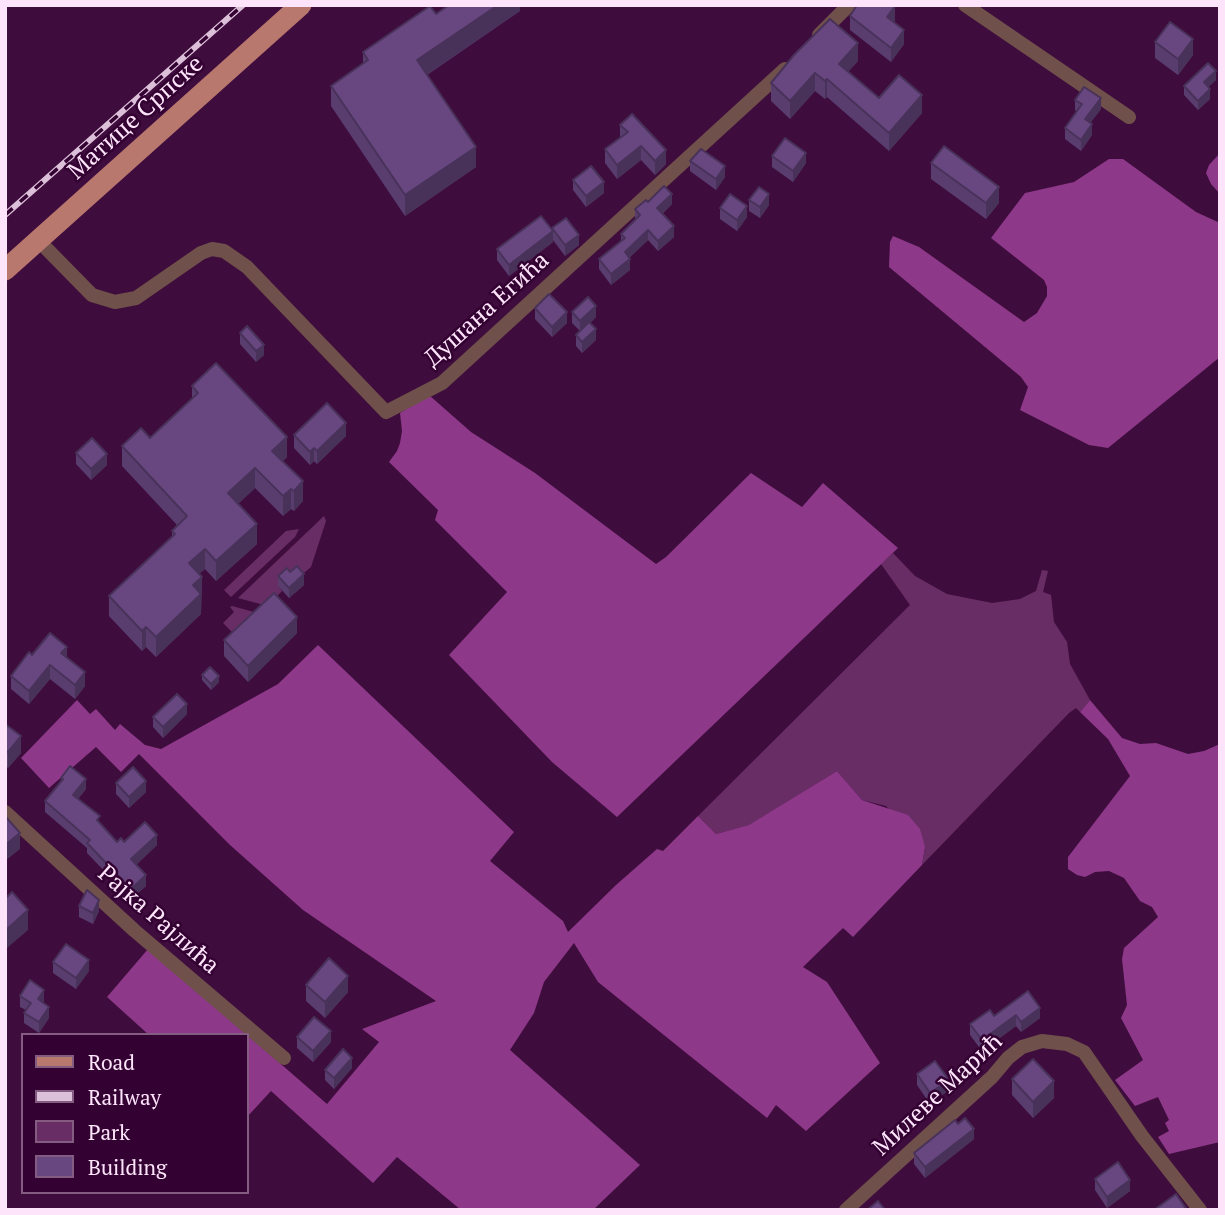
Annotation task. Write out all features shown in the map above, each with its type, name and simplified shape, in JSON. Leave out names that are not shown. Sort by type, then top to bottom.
[{"type":"main road","name":"Матице Српске","points":[[5,270],[301,5]]},
{"type":"street","name":"Душана Егића","points":[[39,241],[92,295],[115,302],[135,298],[201,253],[212,249],[224,251],[247,267],[386,412],[442,383],[759,94],[849,5]]},
{"type":"street","points":[[965,5],[1129,117]]},
{"type":"street","name":"Рајка Рајлића","points":[[5,812],[135,931],[284,1059]]},
{"type":"street","name":"Милеве Мaрић","points":[[846,1210],[992,1077],[1008,1058],[1022,1047],[1042,1041],[1067,1044],[1084,1052],[1142,1136],[1200,1210]]},
{"type":"green space","points":[[324,516],[326,521],[311,567],[298,578],[279,587],[282,591],[270,603],[264,605],[238,598]]},
{"type":"green space","points":[[299,529],[295,537],[231,597],[224,590],[286,531]]},
{"type":"green space","points":[[893,553],[915,576],[947,594],[992,603],[1020,599],[1036,591],[1042,570],[1048,571],[1043,592],[1051,595],[1054,622],[1067,642],[1070,664],[1090,700],[1080,712],[1076,708],[1069,713],[922,865],[925,847],[886,806],[862,800],[837,771],[750,825],[716,834],[698,816],[910,605],[881,564]]},
{"type":"green space","points":[[230,607],[254,612],[238,638],[223,623],[234,612]]},
{"type":"shaded area","points":[[1220,153],[1220,194],[1206,173],[1209,165]]},
{"type":"shaded area","points":[[1109,159],[1123,159],[1196,212],[1220,223],[1220,357],[1108,448],[1089,445],[1020,410],[1028,387],[1021,377],[889,267],[890,242],[893,236],[919,247],[1024,322],[1037,313],[1047,296],[1047,287],[1044,280],[991,238],[1025,193],[1074,182]]},
{"type":"shaded area","points":[[429,395],[471,432],[535,473],[656,564],[751,473],[802,507],[823,483],[898,548],[617,817],[552,762],[449,655],[507,592],[435,520],[438,510],[389,462],[400,443],[400,413]]},
{"type":"shaded area","points":[[318,645],[514,832],[490,861],[563,921],[568,932],[616,885],[657,849],[663,851],[698,816],[716,834],[749,825],[837,771],[862,800],[908,815],[920,829],[925,847],[922,865],[853,937],[843,928],[803,967],[827,982],[880,1063],[806,1131],[776,1105],[767,1118],[598,982],[574,943],[544,982],[534,1013],[510,1050],[640,1165],[593,1210],[461,1210],[397,1157],[373,1183],[271,1091],[248,1116],[248,1036],[327,1104],[379,1042],[362,1029],[436,1001],[303,910],[230,845],[139,754],[121,772],[96,747],[49,788],[21,758],[77,700],[90,714],[96,709],[115,730],[120,724],[145,745],[161,749],[278,684]]},
{"type":"shaded area","points":[[1090,700],[1122,738],[1140,744],[1156,743],[1188,754],[1220,744],[1220,1142],[1169,1154],[1158,1137],[1169,1131],[1165,1123],[1169,1120],[1158,1097],[1135,1106],[1115,1080],[1143,1060],[1121,1018],[1127,1005],[1122,959],[1124,948],[1158,917],[1152,907],[1140,901],[1124,878],[1109,871],[1095,872],[1085,877],[1068,869],[1068,857],[1130,776],[1108,739],[1080,712]]},
{"type":"shaded area","points":[[148,949],[245,1033],[147,1033],[107,997]]},
{"type":"building","points":[[449,5],[498,5],[417,60],[476,147],[405,195],[331,86],[368,60],[363,52],[430,6],[436,14]]},
{"type":"building","points":[[857,5],[895,6],[887,17],[904,30],[891,48],[850,16]]},
{"type":"building","points":[[830,19],[858,43],[839,64],[879,98],[899,75],[922,95],[889,133],[827,79],[825,81],[815,73],[790,101],[771,83]]},
{"type":"building","points":[[1170,22],[1193,39],[1178,59],[1155,42]]},
{"type":"building","points":[[1208,63],[1216,71],[1204,82],[1210,89],[1198,101],[1184,86]]},
{"type":"building","points":[[1084,87],[1101,98],[1085,119],[1092,124],[1081,140],[1065,128],[1082,104],[1075,100]]},
{"type":"building","points":[[632,114],[666,150],[655,161],[641,146],[617,165],[605,149],[628,132],[620,125]]},
{"type":"building","points":[[785,138],[806,153],[793,171],[772,156]]},
{"type":"building","points":[[944,146],[999,187],[986,203],[931,163]]},
{"type":"building","points":[[701,149],[725,166],[716,179],[690,161]]},
{"type":"building","points":[[591,166],[604,182],[586,196],[573,180]]},
{"type":"building","points":[[664,186],[672,194],[657,208],[674,226],[658,241],[648,230],[625,252],[630,259],[611,274],[599,259],[625,238],[621,234],[640,215],[635,209],[646,200],[648,202]]},
{"type":"building","points":[[759,187],[769,194],[760,207],[749,200]]},
{"type":"building","points":[[730,194],[747,206],[737,220],[720,208]]},
{"type":"building","points":[[541,216],[553,231],[509,265],[497,249]]},
{"type":"building","points":[[566,218],[579,235],[565,245],[552,228]]},
{"type":"building","points":[[549,294],[567,312],[552,327],[535,308]]},
{"type":"building","points":[[588,297],[596,306],[580,321],[572,312]]},
{"type":"building","points":[[589,322],[596,329],[582,342],[576,335]]},
{"type":"building","points":[[247,326],[264,345],[256,351],[240,333]]},
{"type":"building","points":[[216,363],[287,437],[272,451],[303,481],[294,491],[291,489],[283,496],[255,468],[228,493],[257,524],[216,561],[205,549],[189,563],[202,577],[193,585],[201,594],[156,637],[146,627],[142,631],[109,596],[175,534],[172,531],[187,516],[122,446],[141,428],[150,438],[198,393],[192,386]]},
{"type":"building","points":[[327,403],[346,423],[317,451],[314,448],[310,452],[294,435]]},
{"type":"building","points":[[92,438],[107,454],[91,469],[76,453]]},
{"type":"building","points":[[297,566],[304,574],[289,588],[278,576],[287,568],[290,572]]},
{"type":"building","points":[[274,593],[297,617],[248,666],[224,640]]},
{"type":"building","points":[[50,633],[67,647],[61,653],[85,672],[75,685],[50,665],[29,691],[11,676],[29,652],[32,655]]},
{"type":"building","points":[[210,667],[219,676],[211,684],[202,675]]},
{"type":"building","points":[[177,694],[187,704],[163,727],[153,717]]},
{"type":"building","points":[[5,724],[21,736],[8,752],[5,750]]},
{"type":"building","points":[[70,766],[86,779],[73,795],[100,816],[97,820],[117,842],[121,838],[124,842],[145,822],[157,835],[131,859],[146,875],[131,889],[87,843],[90,840],[45,801]]},
{"type":"building","points":[[133,767],[146,781],[129,797],[116,783]]},
{"type":"building","points":[[5,816],[20,833],[5,845]]},
{"type":"building","points":[[87,890],[99,900],[93,913],[79,906]]},
{"type":"building","points":[[12,892],[28,910],[5,931],[5,899]]},
{"type":"building","points":[[66,944],[89,960],[76,978],[53,962]]},
{"type":"building","points":[[329,958],[348,976],[325,1002],[306,985]]},
{"type":"building","points":[[30,980],[44,990],[38,999],[49,1007],[39,1022],[24,1013],[31,1003],[20,996]]},
{"type":"building","points":[[1028,991],[1040,1008],[1021,1022],[1016,1015],[982,1040],[970,1024],[990,1010],[994,1016]]},
{"type":"building","points":[[314,1017],[331,1031],[313,1051],[297,1037]]},
{"type":"building","points":[[343,1049],[352,1058],[334,1078],[325,1070]]},
{"type":"building","points":[[1033,1059],[1054,1081],[1033,1102],[1012,1079]]},
{"type":"building","points":[[935,1061],[949,1080],[930,1093],[917,1074]]},
{"type":"building","points":[[965,1118],[974,1129],[925,1167],[914,1153],[955,1120],[958,1124]]},
{"type":"building","points":[[1118,1162],[1130,1180],[1107,1197],[1095,1179]]},
{"type":"building","points":[[1176,1194],[1187,1210],[1154,1210]]},
{"type":"building","points":[[878,1201],[885,1210],[867,1210]]},
{"type":"railway","points":[[5,215],[243,5]]}]
